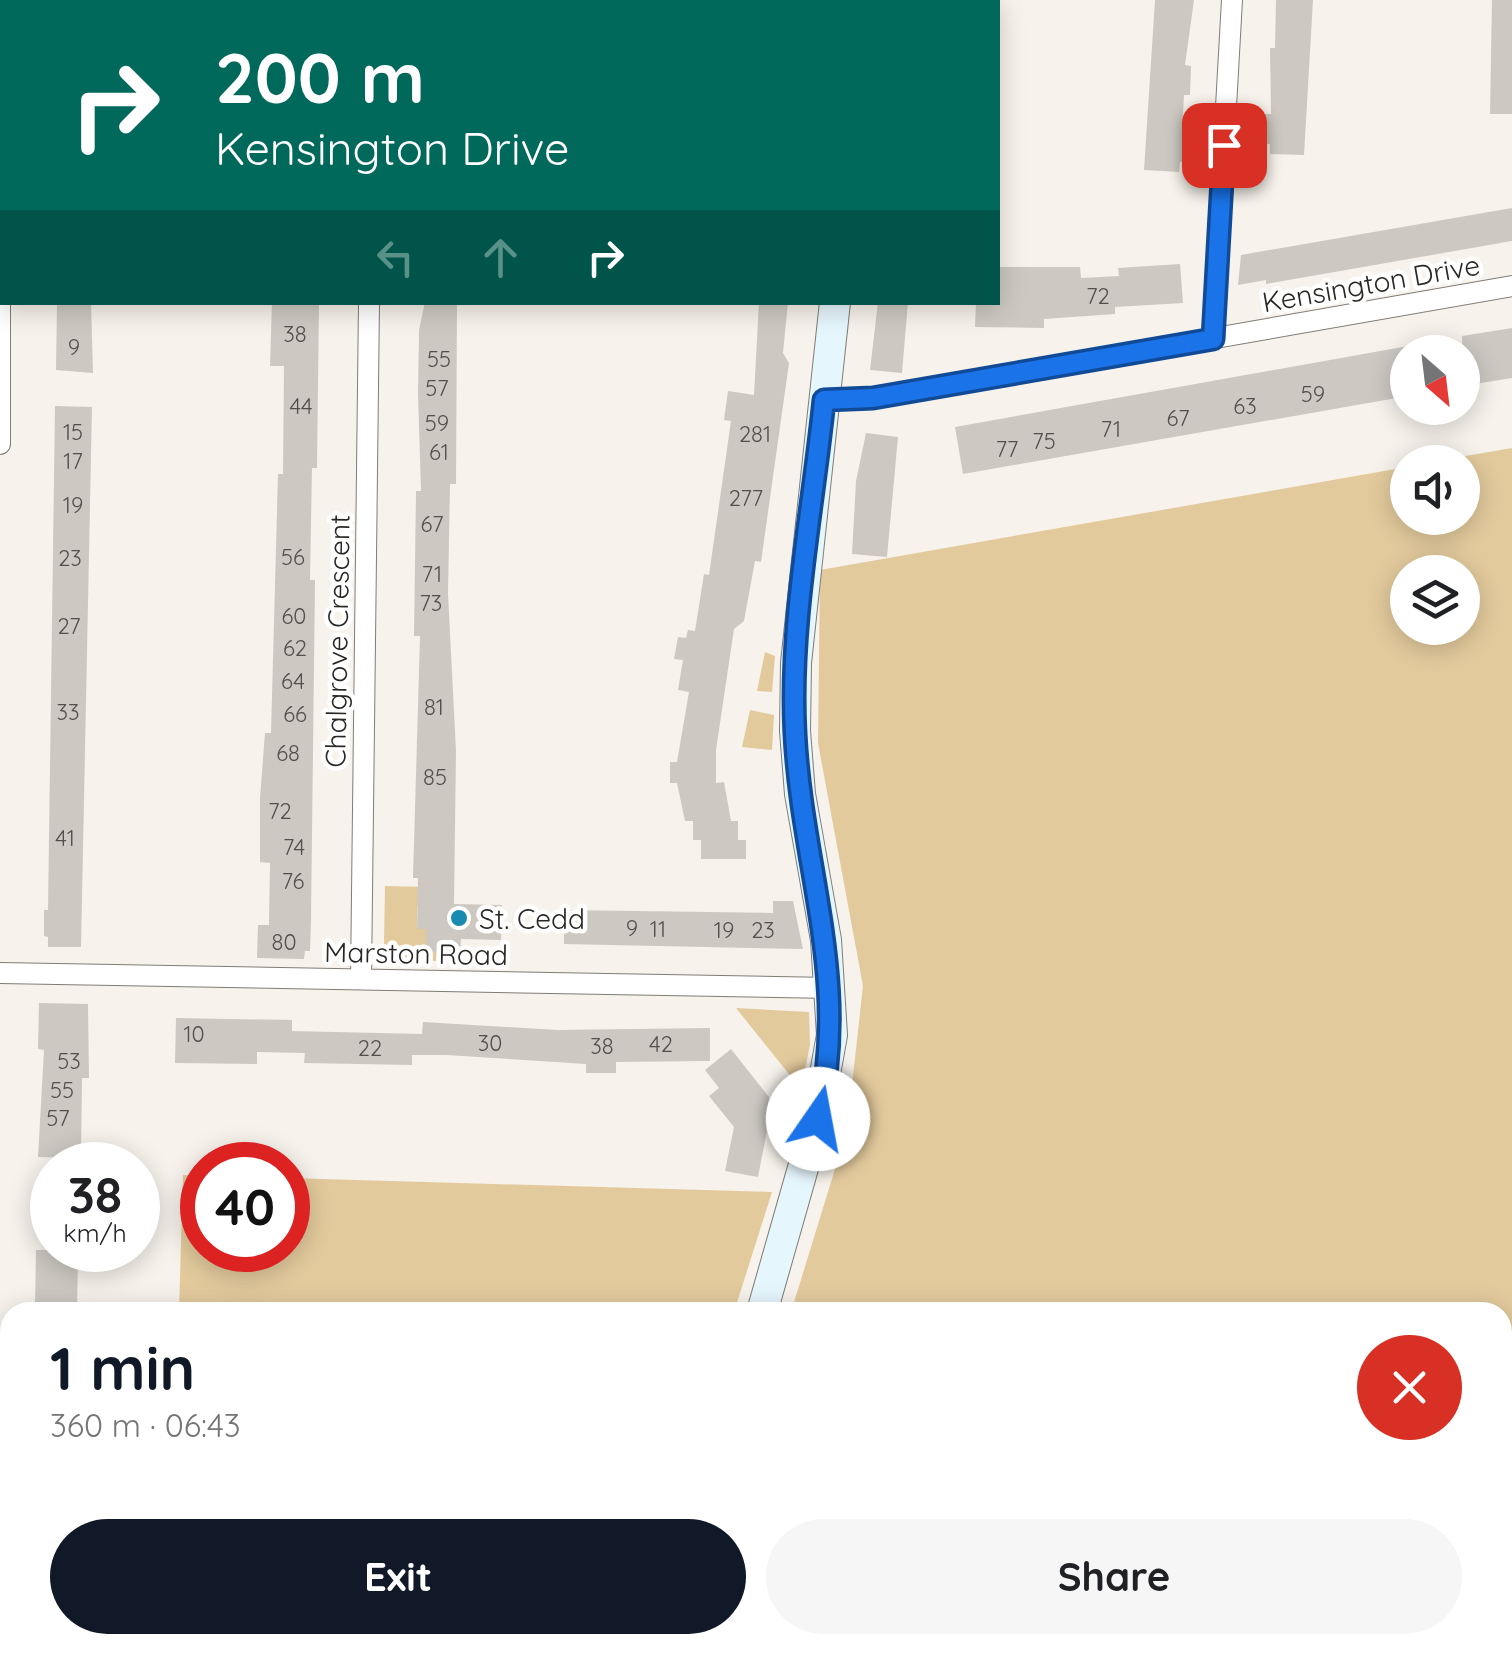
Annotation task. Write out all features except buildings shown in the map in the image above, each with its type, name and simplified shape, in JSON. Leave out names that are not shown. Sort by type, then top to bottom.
[{"type":"street","points":[[1213,339],[1232,0]]},
{"type":"street","name":"Kensington Drive","points":[[824,400],[873,398],[1512,286]]},
{"type":"street","points":[[0,300],[0,444]]},
{"type":"street","name":"Chalgrove Crescent","points":[[361,980],[369,305]]},
{"type":"street","points":[[765,1302],[828,1078],[831,988],[795,731],[796,664],[835,305]]},
{"type":"street","name":"Marston Road","points":[[0,973],[831,988]]},
{"type":"shaded area","points":[[1512,448],[1512,1302],[794,1302],[847,1130],[863,986],[818,743],[820,570],[1390,470],[1390,535],[1480,535],[1480,454]]},
{"type":"shaded area","points":[[765,652],[775,656],[772,692],[757,691]]},
{"type":"shaded area","points":[[750,710],[774,715],[772,750],[742,747]]},
{"type":"shaded area","points":[[385,886],[427,887],[417,908],[417,928],[426,929],[426,952],[437,952],[436,961],[399,960],[384,946]]},
{"type":"shaded area","points":[[736,1008],[809,1012],[810,1045],[801,1089]]},
{"type":"shaded area","points":[[310,1179],[772,1192],[737,1302],[179,1302],[180,1272],[310,1272]]},
{"type":"place","name":"St. Cedd","points":[[459,918]]},
{"type":"route","points":[[818,1119],[828,1078],[831,988],[800,794],[795,731],[796,664],[824,400],[873,398],[1213,339],[1224,145]]}]
